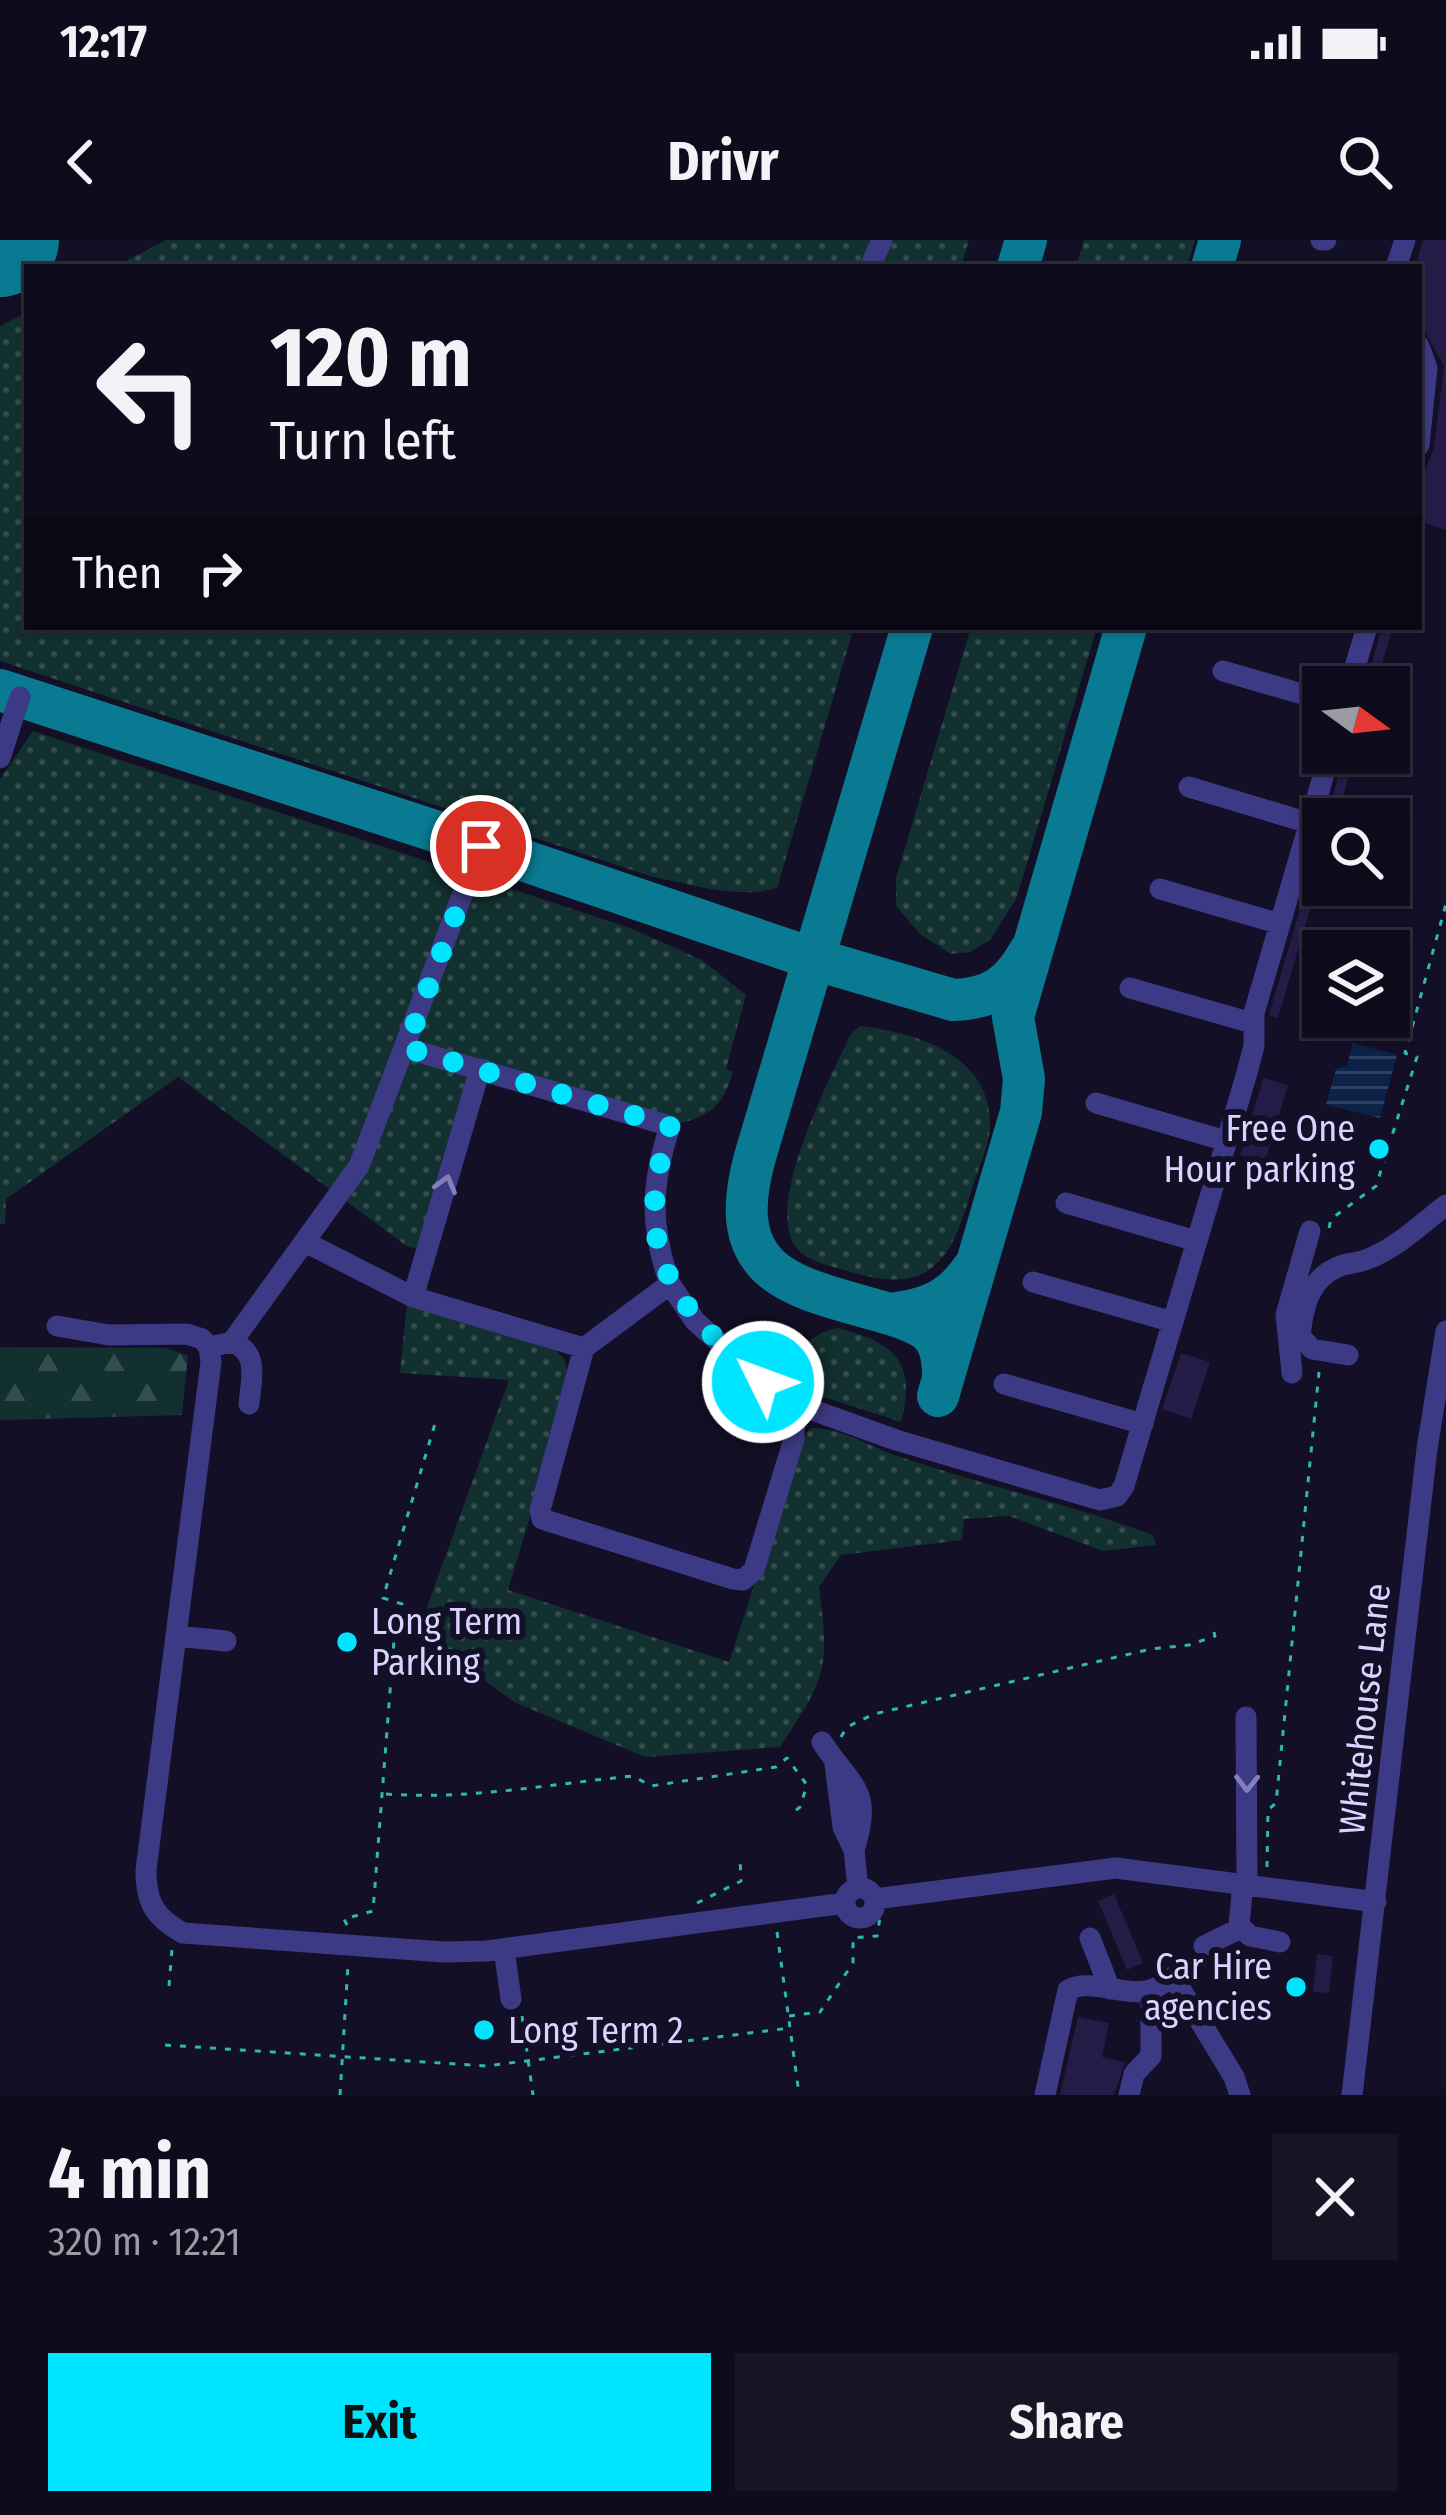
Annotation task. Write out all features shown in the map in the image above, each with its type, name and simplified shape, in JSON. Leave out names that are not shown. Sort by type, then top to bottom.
[{"type":"street","points":[[1422,358],[1427,377],[1422,420]]},
{"type":"street","points":[[1355,666],[1366,630]]},
{"type":"street","points":[[1222,671],[1302,694]]},
{"type":"street","points":[[0,758],[20,697]]},
{"type":"street","points":[[1189,787],[1302,821]]},
{"type":"street","points":[[232,1342],[359,1166],[481,846]]},
{"type":"street","points":[[406,1048],[670,1126],[657,1175],[653,1219],[670,1284],[695,1321],[782,1399],[896,1441],[1100,1500],[1117,1496],[1124,1486],[1254,1046],[1252,1023],[1302,850]]},
{"type":"street","points":[[1160,889],[1280,924]]},
{"type":"street","points":[[1130,988],[1252,1023]]},
{"type":"street","points":[[413,1297],[480,1070]]},
{"type":"street","points":[[1096,1103],[1226,1141]]},
{"type":"street","points":[[1066,1203],[1196,1241]]},
{"type":"street","points":[[1292,1372],[1286,1315],[1310,1231],[1315,1261],[1368,1259],[1446,1205]]},
{"type":"street","points":[[307,1243],[413,1297],[584,1348]]},
{"type":"street","points":[[1328,1264],[1304,1301],[1300,1336],[1312,1349],[1348,1355]]},
{"type":"street","points":[[1033,1282],[1173,1322]]},
{"type":"street","points":[[670,1284],[584,1348],[540,1510],[542,1519],[742,1580],[754,1570],[794,1439],[795,1404]]},
{"type":"street","points":[[57,1326],[109,1335],[188,1334],[209,1347],[146,1870],[146,1899],[163,1922],[178,1930],[353,1938],[444,1952],[504,1949],[1116,1868],[1376,1902]]},
{"type":"street","name":"Whitehouse Lane","points":[[1352,2095],[1427,1449],[1446,1331]]},
{"type":"street","points":[[209,1347],[232,1342],[244,1346],[253,1359],[249,1404]]},
{"type":"street","points":[[1004,1384],[1143,1424]]},
{"type":"street","points":[[176,1636],[226,1641]]},
{"type":"street","points":[[1246,1717],[1248,1884],[1237,1914],[1240,1928],[1250,1936],[1280,1942]]},
{"type":"street","points":[[822,1742],[841,1756],[861,1798],[861,1829],[854,1850],[865,1901]]},
{"type":"street","points":[[1330,1895],[1363,1884],[1379,1870]]},
{"type":"street","points":[[1204,1946],[1240,1928]]},
{"type":"street","points":[[1090,1938],[1111,1989]]},
{"type":"street","points":[[504,1949],[516,2008]]},
{"type":"street","points":[[1045,2095],[1068,1990],[1079,1984],[1151,1991],[1169,1978],[1175,1979],[1240,2095]]},
{"type":"street","points":[[1129,2095],[1134,2074],[1151,2056],[1151,1991]]},
{"type":"path","points":[[1328,1264],[1331,1220],[1376,1186],[1417,1057],[1405,1053],[1446,904]]},
{"type":"path","points":[[1248,1884],[1268,1810],[1276,1804],[1319,1369]]},
{"type":"path","points":[[340,2095],[353,1938],[344,1919],[373,1911],[395,1627],[402,1604],[383,1598],[437,1417]]},
{"type":"path","points":[[841,1756],[841,1737],[847,1727],[874,1714],[1151,1649],[1189,1645],[1215,1636],[1213,1628]]},
{"type":"path","points":[[382,1794],[441,1798],[633,1776],[651,1786],[776,1767],[787,1758],[807,1785],[800,1807],[791,1814]]},
{"type":"path","points":[[675,1926],[674,1914],[741,1881],[740,1857]]},
{"type":"path","points":[[789,2016],[820,2012],[853,1963],[853,1938],[877,1936],[865,1901]]},
{"type":"path","points":[[774,1912],[799,2094]]},
{"type":"path","points":[[169,1986],[169,1958],[178,1930]]},
{"type":"path","points":[[516,2008],[533,2095]]},
{"type":"path","points":[[165,2045],[452,2066],[529,2064],[790,2028]]},
{"type":"green space","points":[[166,240],[969,240],[962,264],[120,264]]},
{"type":"green space","points":[[1084,240],[1195,240],[1188,264],[1077,264]]},
{"type":"green space","points":[[24,314],[24,630],[853,630],[777,888],[730,892],[650,876],[0,661],[0,326]]},
{"type":"green space","points":[[970,630],[1096,630],[1017,897],[991,939],[970,952],[951,954],[920,934],[896,906],[896,878]]},
{"type":"green space","points":[[33,731],[630,928],[702,960],[746,995],[726,1069],[733,1072],[725,1092],[709,1112],[681,1123],[476,1062],[420,1249],[408,1247],[178,1077],[6,1199],[5,1224],[0,1224],[0,779]]},
{"type":"green space","points":[[862,1026],[907,1035],[949,1053],[966,1066],[988,1103],[987,1143],[957,1233],[939,1262],[912,1278],[871,1277],[813,1260],[795,1246],[788,1226],[788,1200],[804,1139],[852,1032]]},
{"type":"green space","points":[[407,1303],[548,1345],[564,1358],[570,1384],[508,1590],[729,1662],[801,1442],[810,1428],[844,1434],[929,1466],[1121,1524],[1153,1535],[1156,1545],[1103,1551],[1009,1516],[964,1519],[962,1540],[841,1555],[819,1587],[824,1637],[821,1672],[780,1747],[645,1757],[514,1702],[418,1632],[509,1380],[400,1373]]},
{"type":"green space","points":[[838,1328],[874,1341],[897,1358],[906,1384],[901,1422],[790,1386],[810,1341]]},
{"type":"green space","points":[[0,1347],[166,1348],[188,1356],[182,1415],[0,1420]]},
{"type":"water","points":[[1353,1043],[1397,1055],[1380,1118],[1326,1105],[1336,1069],[1347,1066]]},
{"type":"building","points":[[1423,240],[1446,240],[1446,530],[1422,522],[1422,478],[1434,447],[1444,366],[1422,326],[1422,264],[1416,264]]},
{"type":"building","points":[[1381,630],[1392,630],[1381,666],[1371,666]]},
{"type":"building","points":[[1339,774],[1350,774],[1342,798],[1332,798]]},
{"type":"building","points":[[1302,902],[1302,906],[1311,906],[1278,1018],[1269,1015]]},
{"type":"building","points":[[1263,1078],[1288,1085],[1265,1162],[1240,1155]]},
{"type":"building","points":[[1181,1353],[1210,1362],[1191,1419],[1162,1409]]},
{"type":"building","points":[[1114,1894],[1143,1963],[1127,1970],[1098,1901]]},
{"type":"building","points":[[1317,1954],[1333,1956],[1329,1993],[1313,1992]]},
{"type":"building","points":[[1078,2017],[1109,2023],[1102,2057],[1125,2062],[1114,2095],[1060,2095]]},
{"type":"taxiway","points":[[1019,264],[1026,240]]},
{"type":"taxiway","points":[[1213,264],[1220,240]]},
{"type":"taxiway","points":[[890,1314],[797,1285],[774,1271],[758,1253],[749,1229],[747,1198],[755,1157],[911,630]]},
{"type":"taxiway","points":[[938,1396],[1021,1112],[1024,1079],[1013,1017],[1125,630]]},
{"type":"taxiway","points":[[0,690],[814,959],[953,1000],[979,997],[999,988],[1030,951]]},
{"type":"taxiway","points":[[943,1376],[940,1350],[931,1334],[890,1314],[938,1301],[974,1267]]},
{"type":"runway","points":[[0,243],[5,240]]},
{"type":"place","name":"Free One Hour parking","points":[[1379,1149]]},
{"type":"place","name":"Long Term Parking","points":[[347,1642]]},
{"type":"place","name":"Car Hire agencies","points":[[1296,1987]]},
{"type":"place","name":"Long Term 2","points":[[484,2030]]},
{"type":"route","points":[[481,846],[406,1048],[670,1126],[657,1175],[653,1219],[670,1284],[695,1321],[763,1382]]}]
